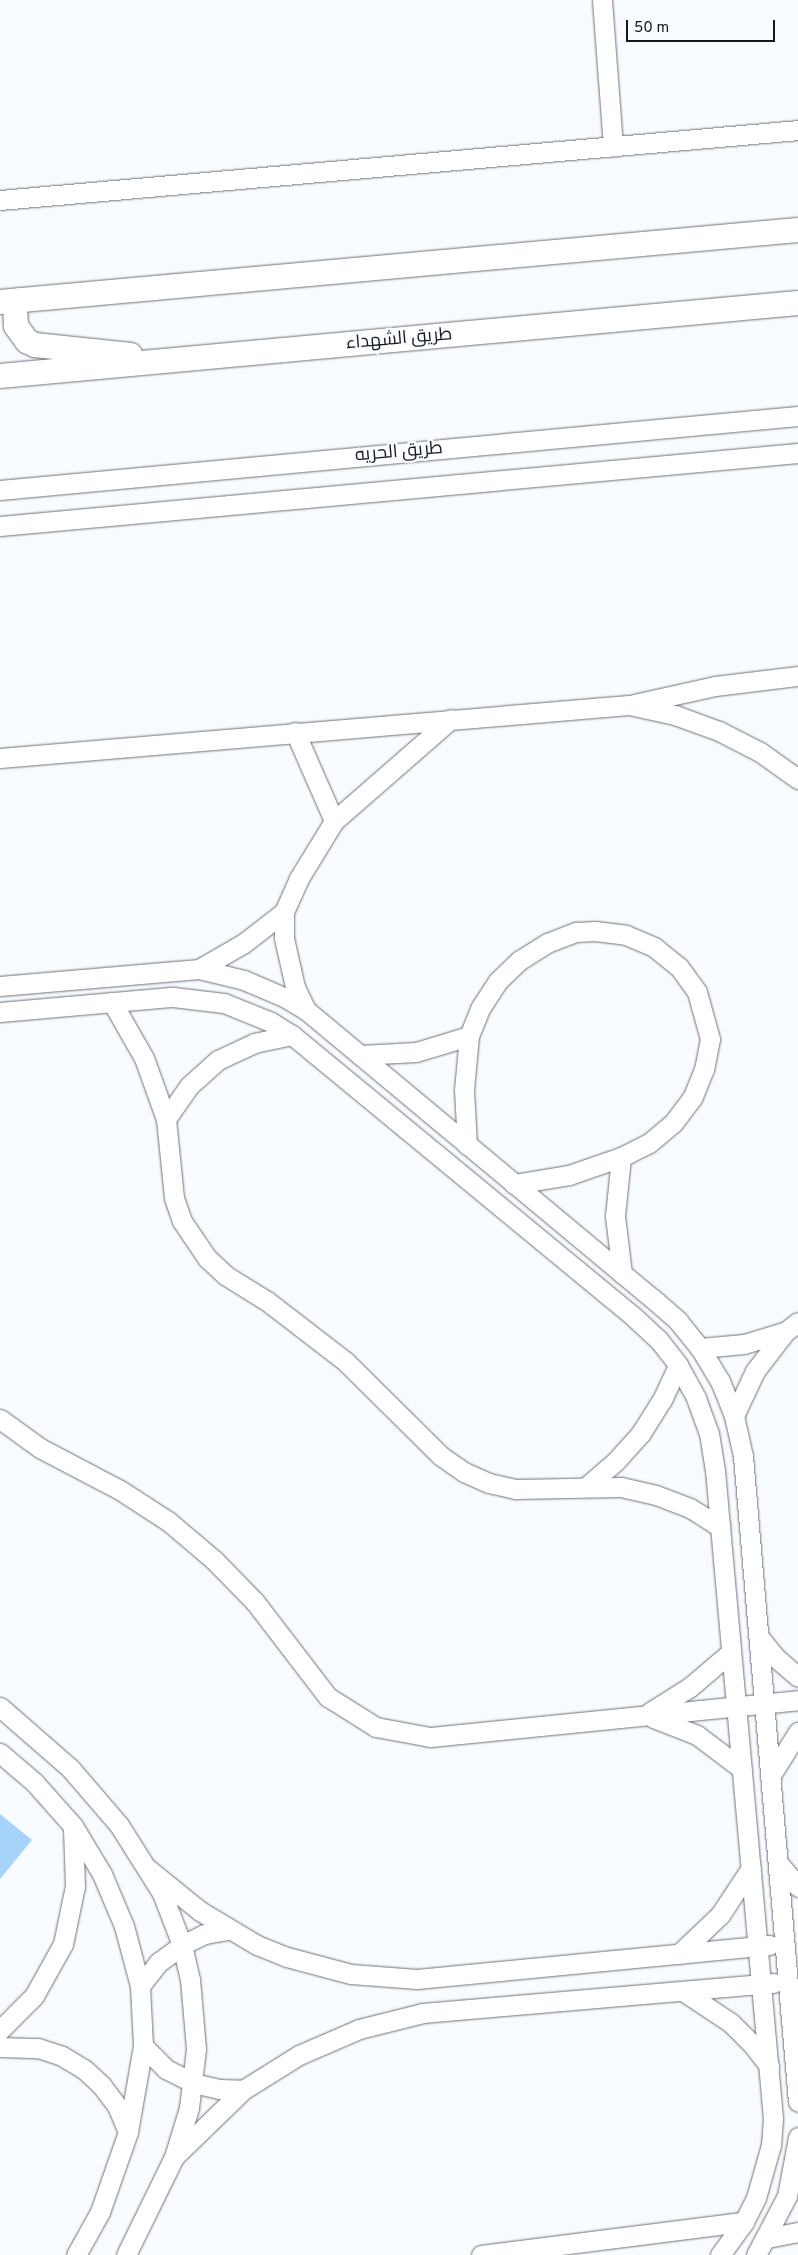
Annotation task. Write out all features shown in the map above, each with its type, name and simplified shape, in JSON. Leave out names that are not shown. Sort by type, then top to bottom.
[{"type":"main road","points":[[10,301],[798,230]]},
{"type":"main road","points":[[10,301],[16,308],[16,326],[27,341],[35,345],[122,353],[142,364]]},
{"type":"main road","name":"طريق الشهداء","points":[[0,376],[798,303]]},
{"type":"street","points":[[602,0],[613,147]]},
{"type":"street","points":[[0,200],[798,130]]},
{"type":"street","name":"طريق الحريه","points":[[0,490],[798,416]]},
{"type":"street","name":"طريق الحريه","points":[[0,526],[798,454]]},
{"type":"street","points":[[0,758],[451,718],[629,705],[716,686],[798,676]]},
{"type":"street","points":[[629,705],[675,715],[719,731],[760,752],[798,778]]},
{"type":"street","points":[[306,1010],[288,962],[284,912],[298,880],[334,821],[451,718]]},
{"type":"street","points":[[295,732],[334,821]]},
{"type":"street","points":[[199,969],[237,948],[284,912]]},
{"type":"street","points":[[468,1145],[464,1090],[469,1036],[481,1007],[498,981],[520,960],[547,943],[576,932],[595,931],[626,935],[654,947],[679,967],[697,992],[710,1039],[704,1069],[692,1098],[673,1123],[649,1143],[622,1157],[569,1175],[514,1184]]},
{"type":"street","points":[[0,986],[199,969],[258,986],[306,1010],[678,1321],[700,1348],[720,1381],[734,1416],[743,1456],[778,1864],[792,1943],[798,2102]]},
{"type":"street","points":[[0,1012],[173,997],[199,998],[248,1011],[292,1035],[634,1317],[658,1339],[678,1365],[696,1398],[709,1433],[720,1527],[773,2118],[771,2145],[756,2198],[744,2222],[720,2255]]},
{"type":"street","points":[[112,1002],[144,1058],[166,1119],[174,1198],[182,1221],[202,1252],[226,1275],[267,1301],[345,1361],[441,1456],[464,1472],[489,1483],[516,1489],[586,1486],[621,1487],[656,1494],[690,1508],[720,1527]]},
{"type":"street","points":[[166,1119],[189,1086],[218,1060],[254,1043],[292,1035]]},
{"type":"street","points":[[360,1055],[416,1052],[469,1036]]},
{"type":"street","points":[[622,1157],[615,1216],[622,1274]]},
{"type":"street","points":[[700,1348],[744,1344],[792,1327]]},
{"type":"street","points":[[734,1416],[755,1371],[792,1327]]},
{"type":"street","points":[[586,1486],[615,1462],[641,1433],[662,1400],[678,1365]]},
{"type":"street","points":[[0,1419],[40,1448],[120,1490],[168,1520],[214,1560],[255,1602],[328,1697],[376,1727],[430,1737],[798,1700]]},
{"type":"street","points":[[759,1637],[775,1657],[798,1677]]},
{"type":"street","points":[[644,1715],[690,1687],[731,1652]]},
{"type":"street","points":[[0,1707],[70,1768],[119,1825],[148,1869],[182,1945],[195,2014],[193,2083],[174,2157],[126,2255]]},
{"type":"street","points":[[644,1715],[697,1734],[742,1769]]},
{"type":"street","points":[[771,1775],[798,1732]]},
{"type":"street","points":[[0,1753],[34,1782],[73,1826],[102,1874],[124,1926],[140,1986],[143,2046],[128,2132],[100,2212],[76,2255]]},
{"type":"street","points":[[0,2030],[34,1996],[62,1944],[75,1886],[73,1826]]},
{"type":"street","points":[[778,1864],[798,1888]]},
{"type":"street","points":[[679,1954],[720,1915],[751,1868]]},
{"type":"street","points":[[148,1869],[200,1911],[228,1930],[288,1958],[327,1969],[384,1978],[417,1979],[792,1943]]},
{"type":"street","points":[[140,1986],[159,1962],[182,1945],[205,1934],[228,1930]]},
{"type":"street","points":[[174,2157],[243,2090],[299,2055],[328,2040],[390,2020],[423,2013],[793,1982]]},
{"type":"street","points":[[683,1991],[731,2023],[752,2044],[769,2066]]},
{"type":"street","points":[[143,2046],[166,2069],[193,2083],[218,2089],[243,2090]]},
{"type":"street","points":[[0,2047],[38,2048],[62,2056],[84,2069],[102,2086],[117,2106],[128,2132]]},
{"type":"street","points":[[756,2255],[767,2238],[787,2196],[798,2147]]},
{"type":"street","points":[[481,2255],[519,2253],[744,2222]]},
{"type":"street","points":[[767,2238],[798,2232]]},
{"type":"shaded area","points":[[0,1814],[32,1840],[0,1879]]}]
